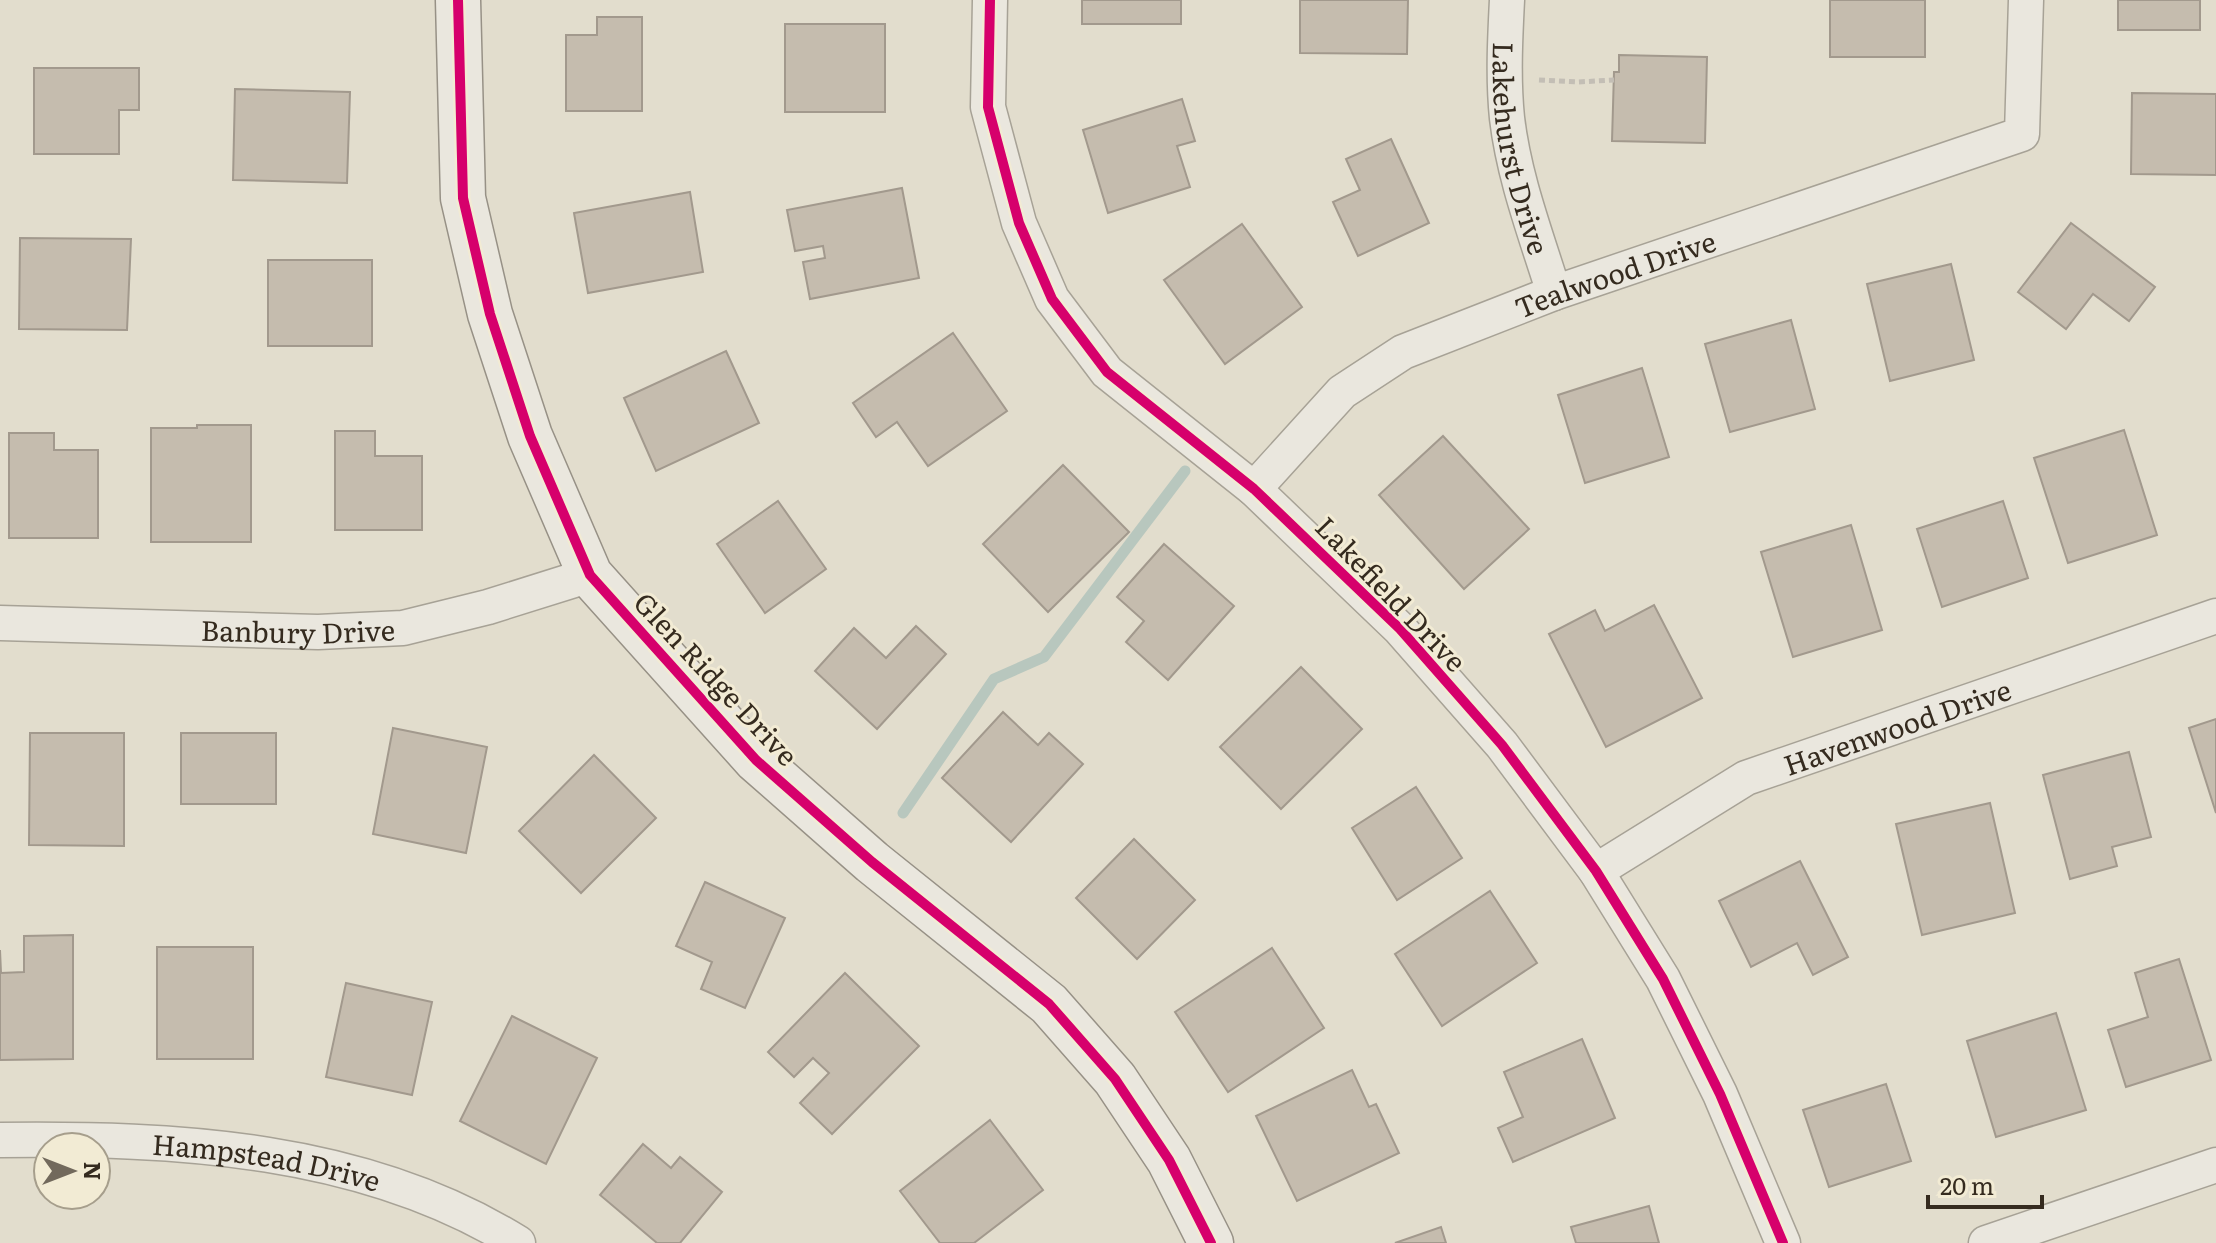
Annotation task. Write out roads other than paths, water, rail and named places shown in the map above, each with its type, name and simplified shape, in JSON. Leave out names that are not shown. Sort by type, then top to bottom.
[{"type":"street","name":"Glen Ridge Drive","points":[[458,0],[463,198],[490,314],[530,436],[590,575],[756,760],[872,862],[1049,1004],[1115,1079],[1169,1160],[1206,1241]]},
{"type":"street","name":"Lakefield Drive","points":[[990,0],[988,107],[1019,223],[1052,299],[1107,372],[1254,489],[1400,629],[1502,745],[1596,871],[1663,979],[1720,1094],[1783,1243]]},
{"type":"street","name":"Lakehurst Drive","points":[[1507,0],[1505,81],[1514,160],[1554,293]]},
{"type":"street","name":"Tealwood Drive","points":[[1254,489],[1342,392],[1403,352],[1554,293],[2022,134],[2026,0]]},
{"type":"street","name":"Banbury Drive","points":[[0,623],[318,632],[403,628],[488,607],[590,575]]},
{"type":"street","name":"Havenwood Drive","points":[[1596,871],[1746,778],[2216,616]]},
{"type":"street","name":"Hampstead Drive","points":[[0,1140],[170,1143],[297,1158],[422,1193],[518,1243]]},
{"type":"street","points":[[1986,1243],[2216,1165]]},
{"type":"waterway","points":[[903,813],[994,679],[1044,657],[1185,471]]}]
